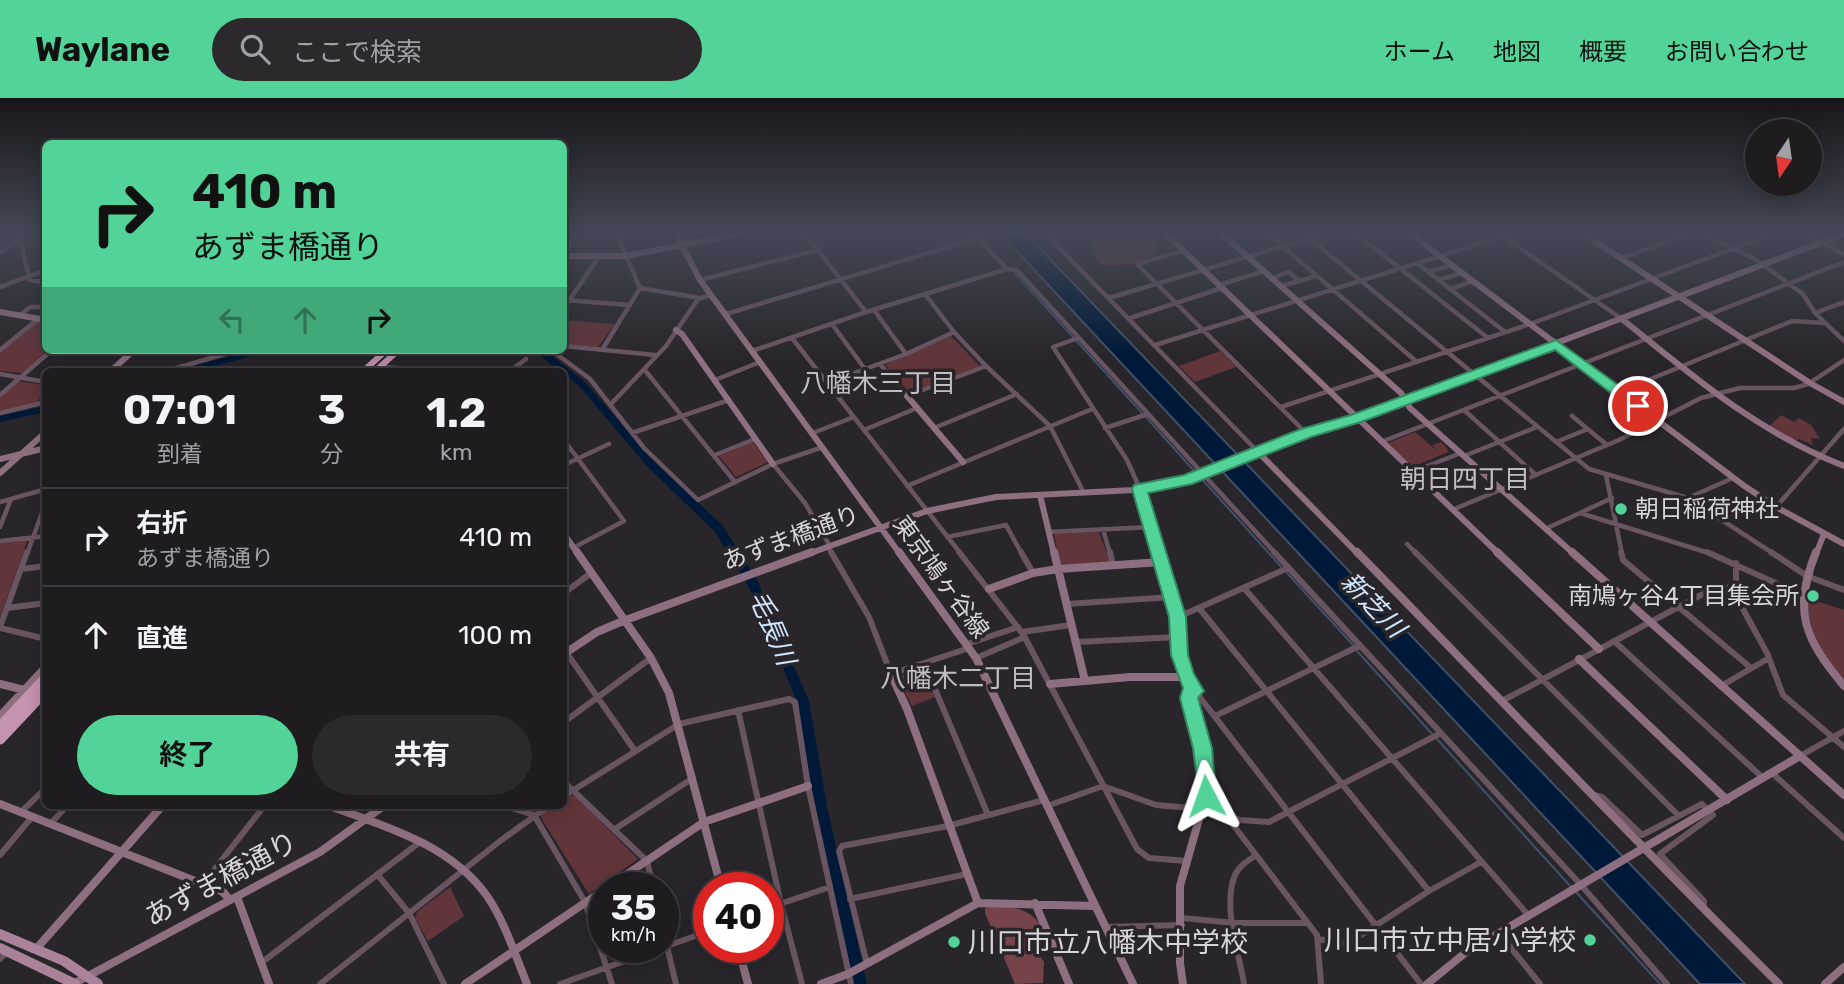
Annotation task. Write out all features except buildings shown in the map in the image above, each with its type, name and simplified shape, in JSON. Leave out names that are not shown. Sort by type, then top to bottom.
[{"type":"highway","points":[[366,368],[382,354]]},
{"type":"highway","points":[[382,368],[397,354]]},
{"type":"highway","points":[[0,717],[42,673]]},
{"type":"highway","points":[[0,727],[42,682]]},
{"type":"highway","points":[[0,733],[42,695]]},
{"type":"highway","points":[[0,741],[42,695]]},
{"type":"main road","points":[[0,934],[37,948],[98,984]]},
{"type":"main road","points":[[3,953],[74,984]]},
{"type":"street","points":[[29,273],[30,278]]},
{"type":"street","points":[[567,300],[587,273]]},
{"type":"street","points":[[634,273],[640,288]]},
{"type":"street","name":"東京鳩ヶ谷線","points":[[696,273],[976,658],[1133,984]]},
{"type":"street","points":[[700,280],[726,273]]},
{"type":"street","points":[[836,273],[866,312]]},
{"type":"street","points":[[726,314],[859,273]]},
{"type":"street","points":[[752,351],[866,312],[993,273]]},
{"type":"street","points":[[1020,273],[1148,414],[1206,472],[1288,568],[1439,734],[1583,884],[1667,984]]},
{"type":"street","points":[[1085,273],[1254,453],[1594,795],[1641,850],[1779,984]]},
{"type":"street","points":[[1146,273],[1306,433]]},
{"type":"street","points":[[1109,298],[1192,273]]},
{"type":"street","points":[[1207,273],[1599,649]]},
{"type":"street","points":[[1129,318],[1258,273]]},
{"type":"street","points":[[1267,273],[1381,374],[1428,424],[1462,455],[1844,795]]},
{"type":"street","points":[[1272,278],[1285,273]]},
{"type":"street","points":[[1290,273],[1299,281]]},
{"type":"street","points":[[1313,273],[1417,362]]},
{"type":"street","points":[[1352,273],[1589,469],[1688,498],[1807,576],[1844,590]]},
{"type":"street","points":[[1155,345],[1382,273]]},
{"type":"street","points":[[1407,273],[1488,338]]},
{"type":"street","points":[[1430,273],[1505,332]]},
{"type":"street","points":[[1438,280],[1458,273]]},
{"type":"street","points":[[1464,273],[1733,478],[1776,507],[1844,544]]},
{"type":"street","points":[[1557,273],[1622,319],[1742,414],[1821,457],[1844,466]]},
{"type":"street","points":[[1644,273],[1810,383],[1844,402]]},
{"type":"street","points":[[1282,408],[1530,324],[1667,273]]},
{"type":"street","points":[[1254,453],[1306,433],[1356,419],[1741,273]]},
{"type":"street","points":[[1774,273],[1803,294],[1815,313],[1844,341]]},
{"type":"street","points":[[1380,442],[1815,273]]},
{"type":"street","points":[[1,287],[42,274]]},
{"type":"street","points":[[1282,286],[1316,276]]},
{"type":"street","points":[[30,278],[42,282]]},
{"type":"street","points":[[1450,289],[1473,281]]},
{"type":"street","points":[[640,288],[700,298],[711,295]]},
{"type":"street","points":[[602,350],[640,288]]},
{"type":"street","points":[[925,294],[954,332],[986,366],[1050,426],[1084,493]]},
{"type":"street","points":[[611,404],[644,369],[700,298]]},
{"type":"street","points":[[567,301],[629,305]]},
{"type":"street","points":[[1815,313],[1844,302]]},
{"type":"street","points":[[19,316],[30,307],[39,307]]},
{"type":"street","points":[[874,310],[906,354]]},
{"type":"street","points":[[0,312],[42,320]]},
{"type":"street","points":[[0,350],[38,319]]},
{"type":"street","points":[[1619,392],[1792,321],[1825,323]]},
{"type":"street","points":[[832,324],[864,369]]},
{"type":"street","points":[[676,330],[682,334],[715,380],[772,464],[805,503],[866,612],[907,709],[978,903]]},
{"type":"street","points":[[827,383],[906,354],[954,332]]},
{"type":"street","points":[[792,338],[1021,632],[1137,849],[1149,858],[1187,861]]},
{"type":"street","points":[[1078,338],[1053,347],[1127,460],[1139,489],[1178,617],[1178,638],[1186,677],[1421,984]]},
{"type":"street","points":[[567,345],[655,355]]},
{"type":"street","points":[[0,395],[47,354]]},
{"type":"street","points":[[114,368],[130,354]]},
{"type":"street","points":[[176,368],[220,354]]},
{"type":"street","points":[[556,354],[590,379],[632,433],[698,500],[772,464],[823,447]]},
{"type":"street","points":[[514,368],[526,359]]},
{"type":"street","points":[[1452,510],[1607,444],[1701,398],[1741,388],[1794,387],[1810,383],[1844,360]]},
{"type":"street","points":[[715,380],[760,362]]},
{"type":"street","points":[[880,364],[963,462]]},
{"type":"street","points":[[907,396],[986,366]]},
{"type":"street","points":[[644,369],[736,482]]},
{"type":"street","points":[[0,374],[42,381]]},
{"type":"street","points":[[934,428],[1017,394]]},
{"type":"street","points":[[632,433],[729,400]]},
{"type":"street","points":[[0,413],[42,403]]},
{"type":"street","points":[[864,430],[917,408]]},
{"type":"street","points":[[907,486],[1092,409]]},
{"type":"street","points":[[1464,410],[1536,475]]},
{"type":"street","points":[[1105,428],[1148,414]]},
{"type":"street","points":[[1572,416],[1607,444]]},
{"type":"street","points":[[813,433],[854,417]]},
{"type":"street","points":[[1412,472],[1537,427]]},
{"type":"street","points":[[1556,442],[1588,429]]},
{"type":"street","points":[[1776,507],[1844,429]]},
{"type":"street","points":[[0,474],[42,436]]},
{"type":"street","points":[[715,455],[755,439]]},
{"type":"street","points":[[567,444],[624,521],[573,548]]},
{"type":"street","points":[[567,464],[609,444]]},
{"type":"street","points":[[0,459],[42,449]]},
{"type":"street","name":"あずま橋通り","points":[[567,650],[597,632],[623,621],[927,511],[979,499],[1139,489],[1173,484],[1254,453]]},
{"type":"street","points":[[1606,475],[1623,560],[1751,668]]},
{"type":"street","points":[[1688,498],[1733,478]]},
{"type":"street","points":[[0,502],[42,490]]},
{"type":"street","points":[[1040,495],[1085,681]]},
{"type":"street","points":[[1545,529],[1612,498]]},
{"type":"street","points":[[0,527],[11,499]]},
{"type":"street","points":[[42,513],[0,627],[42,636]]},
{"type":"street","points":[[1580,513],[1684,543],[1762,573],[1802,596]]},
{"type":"street","points":[[947,537],[1006,525],[1033,573]]},
{"type":"street","points":[[1048,533],[1152,527]]},
{"type":"street","points":[[1103,529],[1113,565]]},
{"type":"street","points":[[1824,534],[1807,576],[1802,596],[1802,615],[1811,641],[1844,686]]},
{"type":"street","points":[[0,541],[42,537]]},
{"type":"street","points":[[567,541],[651,658],[669,693],[718,872]]},
{"type":"street","points":[[1408,544],[1679,816]]},
{"type":"street","points":[[989,589],[1033,573],[1058,569],[1161,562]]},
{"type":"street","points":[[1736,563],[1736,588],[1747,619],[1769,658],[1783,695],[1844,747]]},
{"type":"street","points":[[21,569],[42,566]]},
{"type":"street","points":[[1178,617],[1288,568]]},
{"type":"street","points":[[567,591],[591,573]]},
{"type":"street","points":[[1502,701],[1716,587],[1736,588]]},
{"type":"street","points":[[1244,588],[1529,916]]},
{"type":"street","points":[[1066,604],[1172,597]]},
{"type":"street","points":[[7,608],[42,604]]},
{"type":"street","points":[[1199,607],[1429,891]]},
{"type":"street","points":[[891,674],[968,646],[990,634],[1071,625]]},
{"type":"street","points":[[976,658],[1021,632]]},
{"type":"street","points":[[1076,642],[1178,638]]},
{"type":"street","points":[[1614,641],[1768,776],[1844,838]]},
{"type":"street","points":[[1215,716],[1359,646]]},
{"type":"street","points":[[567,656],[635,751]]},
{"type":"street","points":[[567,720],[651,658]]},
{"type":"street","points":[[1720,686],[1769,658]]},
{"type":"street","points":[[1579,659],[1727,800]]},
{"type":"street","points":[[924,663],[988,815]]},
{"type":"street","points":[[0,717],[42,673]]},
{"type":"street","points":[[1050,684],[1186,677]]},
{"type":"street","points":[[0,684],[42,692]]},
{"type":"street","points":[[1183,984],[1180,963],[1180,886],[1207,791],[1203,748],[1189,696],[1195,691]]},
{"type":"street","points":[[567,794],[679,724],[789,699],[795,702],[808,786],[849,979]]},
{"type":"street","points":[[738,710],[774,872]]},
{"type":"street","points":[[1427,984],[1465,953],[1844,731]]},
{"type":"street","points":[[867,964],[839,851],[842,846],[948,826],[1046,803],[1103,786],[1156,805],[1202,810],[1262,823],[1290,813],[1439,734]]},
{"type":"street","points":[[615,829],[693,778]]},
{"type":"street","points":[[567,784],[647,861],[650,872]]},
{"type":"street","points":[[631,872],[704,822],[808,786]]},
{"type":"street","points":[[21,813],[42,792]]},
{"type":"street","points":[[1594,795],[1602,797],[1642,835],[1702,804],[1709,810],[1713,816],[1660,854],[1704,901],[1703,908]]},
{"type":"street","points":[[0,804],[223,892],[233,899],[269,984]]},
{"type":"street","points":[[50,824],[64,809]]},
{"type":"street","points":[[37,948],[160,809]]},
{"type":"street","points":[[203,884],[262,809]]},
{"type":"street","points":[[338,809],[437,849],[465,869],[488,897],[527,984]]},
{"type":"street","name":"あずま橋通り","points":[[74,984],[334,844],[380,809]]},
{"type":"street","points":[[515,809],[534,815],[585,902],[612,984]]},
{"type":"street","points":[[320,984],[544,809]]},
{"type":"street","points":[[0,855],[32,817]]},
{"type":"street","points":[[1231,818],[1231,822],[1255,856],[1318,939],[1321,984]]},
{"type":"street","points":[[261,962],[420,842]]},
{"type":"street","points":[[1244,984],[1232,885],[1238,869],[1255,856]]},
{"type":"street","points":[[1318,939],[1347,944],[1375,924],[1481,862]]},
{"type":"street","points":[[377,874],[409,914],[444,984]]},
{"type":"street","points":[[850,899],[967,874]]},
{"type":"street","points":[[784,903],[830,887]]},
{"type":"street","points":[[465,984],[588,900]]},
{"type":"street","points":[[821,984],[849,979],[867,964],[978,903],[1095,906]]},
{"type":"street","points":[[1035,903],[1069,984]]},
{"type":"street","points":[[784,915],[802,984]]},
{"type":"street","points":[[1106,927],[1182,921],[1307,923]]},
{"type":"street","points":[[1499,933],[1540,984]]},
{"type":"street","points":[[560,984],[621,963]]},
{"type":"street","points":[[671,963],[676,984]]},
{"type":"street","points":[[742,963],[748,984]]},
{"type":"street","points":[[1825,984],[1844,967]]},
{"type":"shaded area","points":[[567,320],[615,324],[598,347],[567,344]]},
{"type":"shaded area","points":[[36,322],[42,322],[43,354],[22,373],[0,371],[0,352]]},
{"type":"shaded area","points":[[951,336],[980,366],[910,393],[885,365]]},
{"type":"shaded area","points":[[1220,351],[1236,367],[1195,382],[1179,366]]},
{"type":"shaded area","points":[[18,381],[42,385],[38,402],[0,411],[0,397]]},
{"type":"shaded area","points":[[1781,415],[1794,422],[1799,418],[1811,425],[1820,439],[1811,438],[1813,445],[1799,439],[1796,441],[1768,427]]},
{"type":"shaded area","points":[[1415,432],[1437,451],[1432,445],[1441,442],[1448,452],[1415,466],[1409,465],[1388,443]]},
{"type":"shaded area","points":[[753,442],[768,462],[736,477],[719,456]]},
{"type":"shaded area","points":[[1099,532],[1110,562],[1060,565],[1054,534]]},
{"type":"shaded area","points":[[24,540],[27,542],[0,617],[0,543]]},
{"type":"shaded area","points":[[1807,598],[1844,610],[1844,682],[1818,643],[1808,611]]},
{"type":"shaded area","points":[[923,668],[935,697],[912,706],[897,677]]},
{"type":"shaded area","points":[[575,796],[638,859],[620,872],[588,872],[588,892],[541,818],[549,809],[567,809],[567,798]]},
{"type":"shaded area","points":[[450,887],[464,916],[428,941],[415,918],[417,912]]},
{"type":"shaded area","points":[[991,906],[1019,909],[1037,920],[1041,926],[1033,935],[1037,941],[1034,947],[1044,962],[1043,983],[1015,984],[985,913],[985,908]]},
{"type":"water","name":"新芝川","points":[[1038,273],[1064,273],[1745,984],[1700,984]]},
{"type":"waterway","points":[[1015,273],[1142,413]]},
{"type":"waterway","name":"毛長川","points":[[196,368],[249,354]]},
{"type":"waterway","name":"毛長川","points":[[543,354],[561,368]]},
{"type":"waterway","name":"毛長川","points":[[567,372],[582,384],[650,463],[719,529],[753,583],[803,701],[821,807],[860,984]]},
{"type":"waterway","name":"毛長川","points":[[0,419],[42,410]]},
{"type":"waterway","points":[[1146,417],[1196,473]]},
{"type":"waterway","points":[[1200,477],[1283,569]]},
{"type":"waterway","points":[[1287,573],[1354,646]]},
{"type":"waterway","points":[[1357,651],[1433,735]]},
{"type":"waterway","points":[[1437,739],[1572,888]]},
{"type":"waterway","points":[[1576,892],[1660,984]]},
{"type":"place","name":"朝日稲荷神社","points":[[1621,509]]},
{"type":"place","name":"南鳩ヶ谷4丁目集会所","points":[[1813,596]]},
{"type":"place","name":"川口市立中居小学校","points":[[1590,940]]},
{"type":"place","name":"川口市立八幡木中学校","points":[[954,942]]},
{"type":"district","name":"八幡木三丁目","points":[[878,383]]},
{"type":"district","name":"朝日四丁目","points":[[1465,479]]},
{"type":"district","name":"八幡木二丁目","points":[[958,678]]},
{"type":"route","points":[[1206,796],[1203,748],[1189,698],[1195,691],[1186,677],[1178,646],[1178,617],[1139,489],[1186,480],[1306,433],[1356,419],[1556,344],[1638,406]]}]
